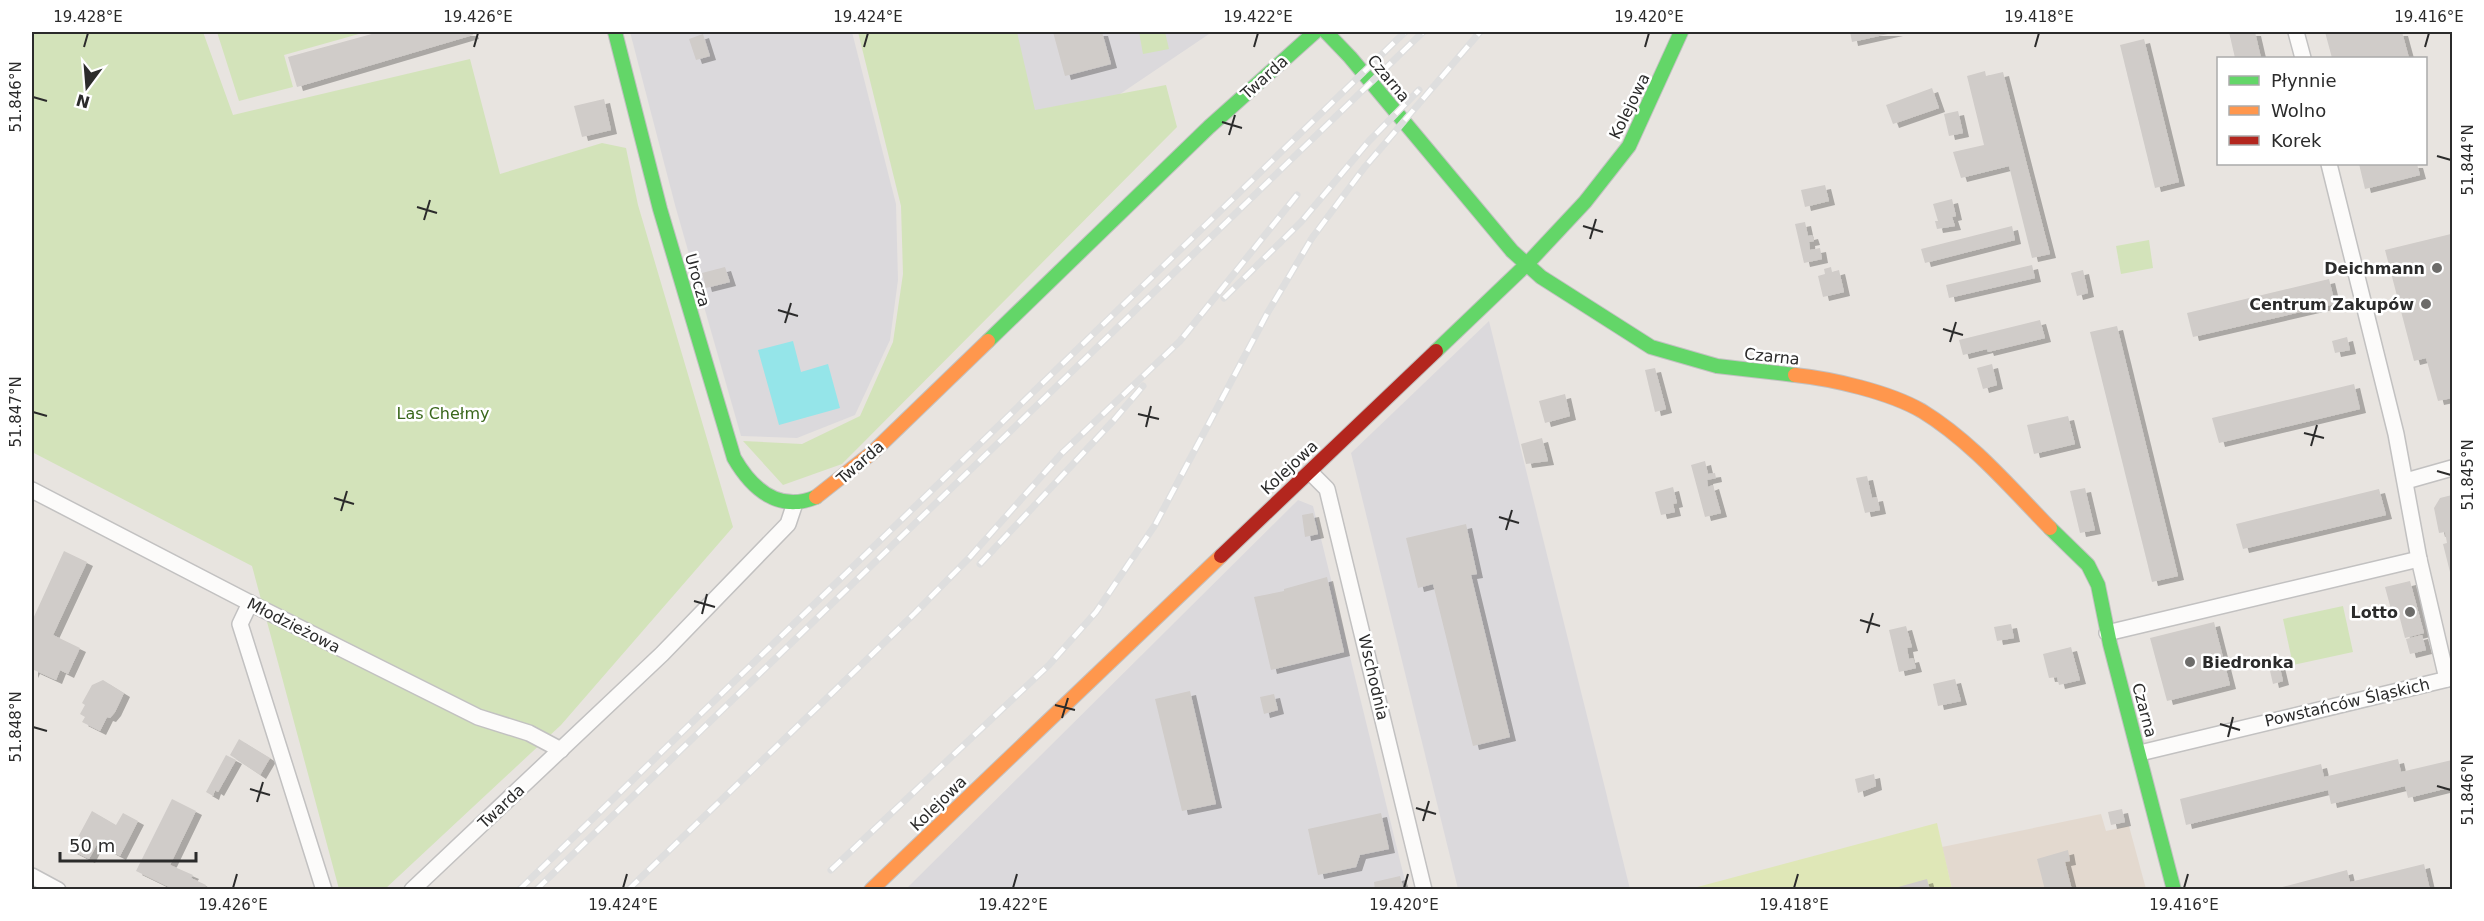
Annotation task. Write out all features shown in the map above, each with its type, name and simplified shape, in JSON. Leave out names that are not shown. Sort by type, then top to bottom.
[{"type":"street","name":"Urocza","points":[[615,32],[660,209],[734,458],[742,476],[758,491],[779,501],[795,503]]},
{"type":"street","name":"Twarda","points":[[412,890],[662,654],[788,524],[795,503],[806,502],[814,498],[873,452],[1209,127],[1315,32]]},
{"type":"street","name":"Czarna","points":[[1326,32],[1350,57],[1512,251],[1541,277],[1630,334],[1666,353],[1717,366],[1808,376],[1867,389],[1920,410],[1966,444],[2088,565],[2100,583],[2108,633],[2140,753]]},
{"type":"street","name":"Kolejowa","points":[[871,890],[1527,264],[1585,202],[1629,146],[1682,32]]},
{"type":"street","points":[[2296,32],[2303,57]]},
{"type":"street","name":"Powstańców Śląskich","points":[[2140,753],[2450,679],[2419,559],[2406,480],[2365,305],[2329,165]]},
{"type":"street","points":[[2406,480],[2452,468]]},
{"type":"street","name":"Wschodnia","points":[[1310,471],[1327,489],[1424,890]]},
{"type":"street","name":"Młodzieżowa","points":[[32,490],[250,603],[478,717],[529,732],[561,750]]},
{"type":"street","points":[[2108,633],[2419,559]]},
{"type":"street","points":[[250,603],[240,624],[324,890]]},
{"type":"street","points":[[2140,753],[2174,890]]},
{"type":"street","points":[[32,876],[58,890]]},
{"type":"shaded area","points":[[630,32],[852,32],[896,204],[898,280],[890,340],[855,415],[797,438],[741,436],[675,205]]},
{"type":"shaded area","points":[[1009,32],[1212,32],[1040,148]]},
{"type":"shaded area","points":[[1489,321],[1630,889],[1458,889],[1351,453]]},
{"type":"shaded area","points":[[1298,500],[1313,506],[1407,889],[905,890]]},
{"type":"shaded area","points":[[2101,814],[2106,831],[2129,826],[2146,889],[1952,889],[1942,847]]},
{"type":"green space","name":"Las Chełmy","points":[[32,32],[203,32],[233,115],[470,59],[500,174],[602,143],[626,148],[638,205],[733,527],[561,725],[385,889],[339,889],[252,566],[32,452]]},
{"type":"green space","points":[[217,32],[366,32],[284,55],[293,87],[239,101]]},
{"type":"green space","points":[[858,32],[1017,32],[1035,110],[1166,85],[1177,127],[842,464],[783,485],[743,441],[802,444],[860,416],[893,342],[903,274],[901,206]]},
{"type":"green space","points":[[1139,32],[1165,32],[1169,49],[1143,54]]},
{"type":"green space","points":[[2149,240],[2153,268],[2121,274],[2116,246]]},
{"type":"green space","points":[[2343,606],[2353,652],[2293,665],[2283,619]]},
{"type":"green space","points":[[1937,823],[1952,889],[1686,890]]},
{"type":"water","points":[[793,341],[801,372],[828,364],[840,408],[779,425],[758,350]]},
{"type":"building","points":[[379,32],[472,32],[473,35],[297,87],[288,57]]},
{"type":"building","points":[[1053,32],[1102,32],[1111,64],[1065,76]]},
{"type":"building","points":[[1850,32],[1897,32],[1852,42]]},
{"type":"building","points":[[2229,32],[2255,32],[2261,57],[2235,57]]},
{"type":"building","points":[[2325,32],[2402,32],[2409,57],[2332,57]]},
{"type":"building","points":[[703,34],[710,56],[696,60],[689,39]]},
{"type":"building","points":[[2144,39],[2179,182],[2155,188],[2120,45]]},
{"type":"building","points":[[1985,71],[1986,76],[2003,72],[2050,254],[2032,258],[2009,166],[1961,178],[1953,152],[1984,145],[1967,76]]},
{"type":"building","points":[[1932,88],[1939,108],[1893,124],[1886,105]]},
{"type":"building","points":[[604,99],[611,130],[582,137],[574,106]]},
{"type":"building","points":[[1958,111],[1963,133],[1949,136],[1944,114]]},
{"type":"building","points":[[2359,165],[2417,165],[2420,175],[2365,189]]},
{"type":"building","points":[[1825,185],[1829,201],[1805,207],[1801,190]]},
{"type":"building","points":[[1952,199],[1956,216],[1952,217],[1955,226],[1937,229],[1935,221],[1938,221],[1933,204]]},
{"type":"building","points":[[1805,222],[1808,236],[1812,235],[1814,241],[1809,242],[1810,250],[1820,248],[1822,259],[1804,263],[1795,224]]},
{"type":"building","points":[[2012,226],[2015,240],[1925,263],[1921,249]]},
{"type":"building","name":"Centrum Zakupów","points":[[2451,234],[2452,398],[2438,401],[2426,358],[2414,361],[2385,250]]},
{"type":"building","points":[[2032,265],[2035,278],[1949,298],[1946,285]]},
{"type":"building","points":[[725,267],[730,282],[706,288],[702,273]]},
{"type":"building","points":[[1831,267],[1832,272],[1839,270],[1844,292],[1823,297],[1818,276],[1825,274],[1824,269]]},
{"type":"building","points":[[2083,270],[2088,293],[2077,296],[2071,273]]},
{"type":"building","points":[[2329,279],[2335,304],[2193,337],[2187,313]]},
{"type":"building","points":[[2040,320],[2045,338],[1988,352],[1987,349],[1963,355],[1959,340]]},
{"type":"building","points":[[2117,326],[2178,576],[2152,582],[2090,332]]},
{"type":"building","points":[[2347,337],[2350,350],[2335,353],[2332,341]]},
{"type":"building","points":[[1992,364],[1997,385],[1983,389],[1977,368]]},
{"type":"building","points":[[1655,368],[1666,409],[1655,412],[1645,370]]},
{"type":"building","points":[[2354,384],[2360,409],[2219,443],[2212,418]]},
{"type":"building","points":[[1565,394],[1570,416],[1545,423],[1539,401]]},
{"type":"building","points":[[2068,416],[2075,444],[2034,454],[2027,425]]},
{"type":"building","points":[[1542,438],[1548,461],[1526,464],[1521,444]]},
{"type":"building","points":[[1705,461],[1708,474],[1715,473],[1716,478],[1707,480],[1708,487],[1713,485],[1721,513],[1705,517],[1691,465]]},
{"type":"building","points":[[1867,476],[1872,498],[1877,497],[1880,510],[1865,513],[1856,478]]},
{"type":"building","points":[[1673,487],[1677,503],[1673,504],[1675,512],[1661,515],[1655,492]]},
{"type":"building","points":[[2085,488],[2095,530],[2080,533],[2070,491]]},
{"type":"building","points":[[2379,489],[2386,515],[2243,549],[2236,524]]},
{"type":"building","points":[[2452,495],[2452,580],[2443,544],[2447,543],[2445,532],[2439,533],[2434,508],[2440,498]]},
{"type":"building","points":[[1313,513],[1318,534],[1305,537],[1302,515]]},
{"type":"building","points":[[1466,524],[1477,574],[1471,575],[1510,737],[1473,746],[1433,584],[1418,588],[1406,538]]},
{"type":"building","points":[[64,551],[87,562],[53,635],[80,648],[68,674],[60,670],[56,680],[34,670],[32,674],[32,621]]},
{"type":"building","points":[[1327,577],[1344,652],[1271,670],[1254,597],[1284,591],[1284,589]]},
{"type":"building","points":[[2410,581],[2424,633],[2405,638],[2398,611],[2392,613],[2385,587]]},
{"type":"building","name":"Biedronka","points":[[2214,622],[2230,685],[2167,701],[2150,638]]},
{"type":"building","points":[[2011,624],[2014,638],[1997,641],[1994,627]]},
{"type":"building","points":[[1906,626],[1912,647],[1907,648],[1909,659],[1913,658],[1916,668],[1899,672],[1889,630]]},
{"type":"building","points":[[2422,635],[2426,650],[2410,654],[2406,639]]},
{"type":"building","points":[[2071,647],[2080,680],[2059,685],[2057,677],[2049,678],[2043,654]]},
{"type":"building","points":[[2278,660],[2283,681],[2273,684],[2268,662]]},
{"type":"building","points":[[1955,679],[1961,701],[1938,706],[1933,684]]},
{"type":"building","points":[[103,680],[124,693],[115,712],[110,718],[107,717],[100,731],[82,722],[85,717],[80,714],[85,705],[82,703],[92,685]]},
{"type":"building","points":[[1190,691],[1216,804],[1182,811],[1155,699]]},
{"type":"building","points":[[1274,694],[1278,710],[1264,714],[1260,697]]},
{"type":"building","points":[[239,739],[270,758],[260,775],[230,755]]},
{"type":"building","points":[[226,755],[236,760],[218,792],[215,790],[213,796],[206,792]]},
{"type":"building","points":[[2398,759],[2401,772],[2452,760],[2452,787],[2408,798],[2405,786],[2331,804],[2328,790],[2186,825],[2180,799],[2321,764],[2324,777]]},
{"type":"building","points":[[1874,774],[1876,786],[1858,793],[1855,779]]},
{"type":"building","points":[[172,799],[196,811],[170,865],[193,875],[191,878],[206,885],[204,890],[170,890],[171,888],[136,871]]},
{"type":"building","points":[[2122,809],[2125,822],[2111,825],[2108,812]]},
{"type":"building","points":[[92,811],[116,825],[123,813],[138,821],[120,856],[97,844],[89,859],[71,850]]},
{"type":"building","points":[[1381,813],[1389,849],[1360,855],[1356,867],[1318,875],[1308,829]]},
{"type":"building","points":[[2068,850],[2070,861],[2065,862],[2072,890],[2045,890],[2037,859]]},
{"type":"building","points":[[2424,864],[2430,890],[2271,890],[2347,870],[2350,882]]},
{"type":"building","points":[[1400,876],[1404,890],[1375,890],[1374,882]]},
{"type":"building","points":[[1927,879],[1930,890],[1891,890],[1891,889]]},
{"type":"railway","points":[[519,890],[1405,32]]},
{"type":"railway","points":[[536,890],[1423,32]]},
{"type":"railway","points":[[831,870],[1049,665],[1096,612],[1155,525],[1268,312],[1312,238],[1364,168],[1480,32]]},
{"type":"railway","points":[[1224,298],[1301,222],[1369,141],[1419,90]]},
{"type":"railway","points":[[628,890],[915,613],[970,557],[1062,453],[1180,341],[1297,195]]},
{"type":"railway","points":[[980,564],[1143,386]]},
{"type":"traffic: fast","points":[[615,32],[660,209],[734,458],[749,479],[768,495],[790,502],[816,497]]},
{"type":"traffic: fast","points":[[988,341],[1209,127],[1315,32]]},
{"type":"traffic: fast","points":[[1326,32],[1350,57],[1512,251],[1541,277],[1651,347],[1717,366],[1795,375]]},
{"type":"traffic: fast","points":[[1436,351],[1527,264],[1585,202],[1629,146],[1681,32]]},
{"type":"traffic: fast","points":[[2050,528],[2088,565],[2098,585],[2110,644],[2174,890]]},
{"type":"traffic: slow","points":[[816,497],[873,452],[988,341]]},
{"type":"traffic: slow","points":[[1795,375],[1860,387],[1894,398],[1922,411],[1973,450],[2050,528]]},
{"type":"traffic: slow","points":[[871,890],[1221,556]]},
{"type":"traffic: jam","points":[[1221,556],[1436,351]]},
{"type":"place","name":"Deichmann","points":[[2437,268]]},
{"type":"place","name":"Centrum Zakupów","points":[[2426,304]]},
{"type":"place","name":"Lotto","points":[[2410,612]]},
{"type":"place","name":"Biedronka","points":[[2190,662]]}]
